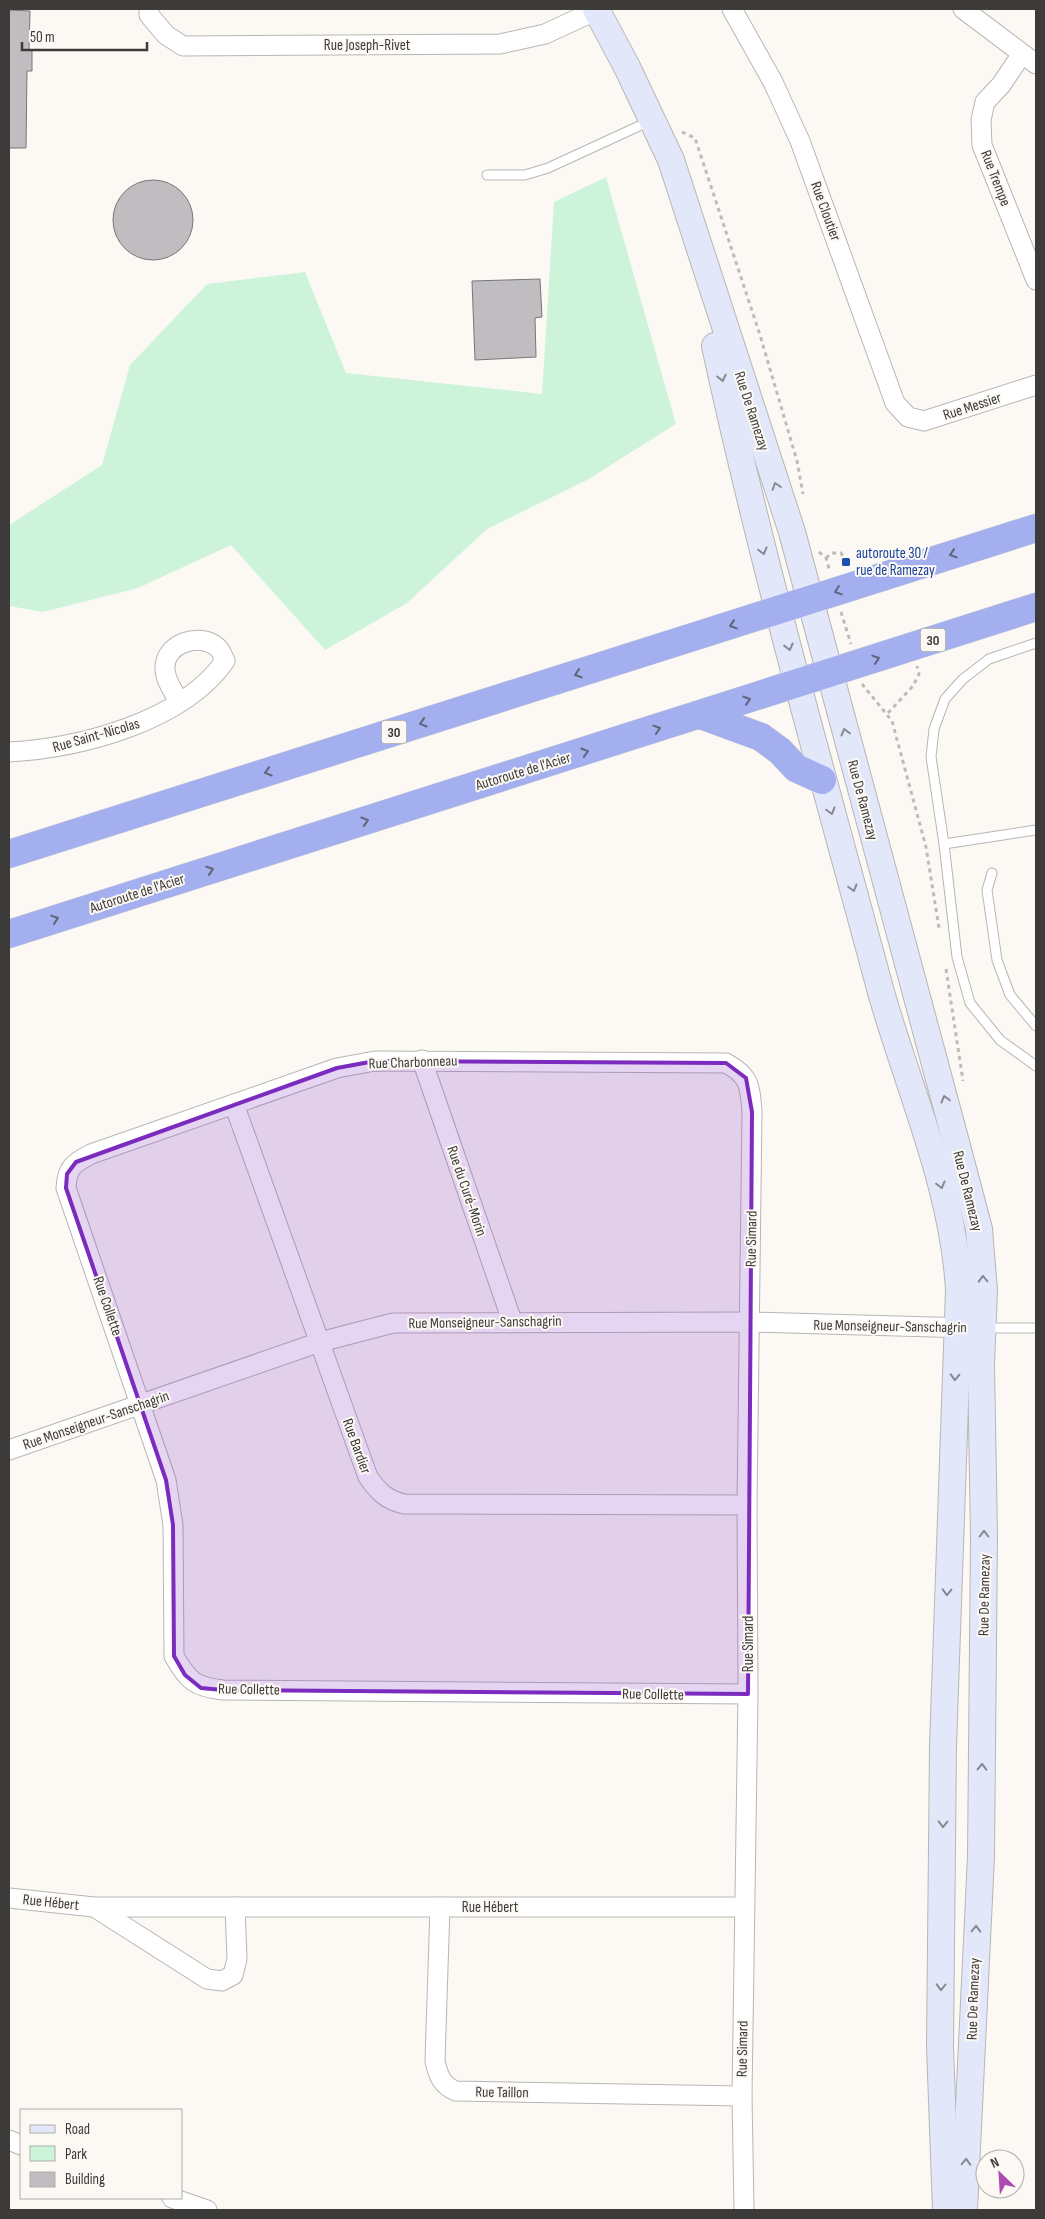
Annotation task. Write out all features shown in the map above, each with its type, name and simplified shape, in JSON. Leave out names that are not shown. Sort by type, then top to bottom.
[{"type":"highway","name":"30","points":[[9,854],[1036,528]]},
{"type":"highway","name":"Autoroute de l'Acier","points":[[9,934],[1036,607]]},
{"type":"highway","points":[[701,715],[762,738],[780,751],[796,768],[822,780]]},
{"type":"street","name":"Rue Joseph-Rivet","points":[[149,9],[149,15],[166,35],[183,46],[500,44],[545,34],[597,9]]},
{"type":"street","name":"Rue De Ramezay","points":[[597,9],[671,160],[792,532],[978,1229],[983,1272],[970,1328],[946,1622],[940,2047],[946,2210]]},
{"type":"street","name":"Rue Cloutier","points":[[732,9],[772,82],[800,141],[895,403],[908,417]]},
{"type":"street","points":[[963,9],[1029,59]]},
{"type":"street","name":"Rue Trempe","points":[[1029,59],[985,102],[981,120],[982,145],[1036,280]]},
{"type":"street","name":"Rue De Ramezay","points":[[686,210],[742,470],[822,780],[894,1034],[947,1205],[970,1328],[983,1619],[981,1857],[964,2210]]},
{"type":"street","name":"Rue Messier","points":[[908,417],[924,421],[1036,385]]},
{"type":"street","name":"Rue Saint-Nicolas","points":[[9,752],[48,749],[138,726],[179,702]]},
{"type":"street","name":"Rue du Curé-Morin","points":[[422,1060],[512,1322]]},
{"type":"street","name":"Rue Charbonneau","points":[[67,1174],[76,1162],[92,1154],[337,1068],[375,1061],[726,1063],[746,1078]]},
{"type":"street","name":"Rue Simard","points":[[744,2210],[742,2096],[748,1694],[747,1505],[752,1112],[751,1090],[746,1078]]},
{"type":"street","name":"Rue Bardier","points":[[234,1104],[368,1477],[378,1491],[390,1501],[404,1504],[747,1505]]},
{"type":"street","name":"Rue Collette","points":[[67,1174],[66,1188],[142,1404],[166,1480],[173,1525],[174,1656],[185,1675],[201,1688],[223,1690],[748,1694]]},
{"type":"street","name":"Rue Monseigneur-Sanschagrin","points":[[9,1450],[320,1342],[393,1323],[750,1322],[970,1328]]},
{"type":"street","points":[[946,1622],[983,1619]]},
{"type":"street","points":[[942,1891],[978,1889]]},
{"type":"street","name":"Rue Hébert","points":[[9,1898],[94,1906],[744,1907]]},
{"type":"street","name":"Rue Hébert","points":[[94,1906],[207,1980],[222,1981],[233,1975],[237,1959],[235,1907]]},
{"type":"street","name":"Rue Taillon","points":[[440,1907],[436,2061],[437,2072],[449,2089],[456,2091],[742,2096]]},
{"type":"street","points":[[175,2199],[207,2210]]},
{"type":"lane","points":[[487,175],[525,175],[543,170],[653,120]]},
{"type":"lane","points":[[1036,643],[989,660],[963,678],[945,699],[934,729],[931,757],[944,844],[957,957],[970,1003],[1000,1040],[1036,1066]]},
{"type":"lane","points":[[944,844],[1036,830]]},
{"type":"lane","points":[[992,872],[987,890],[997,960],[1010,996],[1036,1026]]},
{"type":"lane","points":[[970,1328],[1036,1328]]},
{"type":"path","name":"Rue De Ramezay","points":[[695,138],[760,335],[797,461],[804,499]]},
{"type":"path","points":[[816,547],[826,558],[829,568]]},
{"type":"path","points":[[826,558],[832,553],[841,553],[846,562]]},
{"type":"path","points":[[841,614],[852,650]]},
{"type":"path","points":[[888,713],[917,680],[919,674],[916,663]]},
{"type":"path","points":[[861,682],[865,690],[888,713],[892,720],[926,847],[940,934]]},
{"type":"path","points":[[945,961],[964,1087]]},
{"type":"highlighted area","points":[[375,1061],[726,1063],[736,1069],[746,1078],[752,1112],[748,1694],[223,1690],[201,1688],[185,1675],[174,1656],[173,1525],[166,1480],[66,1188],[67,1174],[76,1162],[337,1068]]},
{"type":"green space","points":[[606,177],[676,424],[587,480],[487,529],[407,603],[325,650],[231,545],[138,588],[43,612],[9,606],[9,525],[102,465],[130,365],[207,284],[305,272],[346,373],[542,394],[554,202]]},
{"type":"building","points":[[9,10],[30,11],[29,50],[32,50],[32,71],[27,71],[26,148],[9,148]]},
{"type":"building","points":[[153,180],[168,183],[181,192],[190,205],[193,220],[190,235],[181,248],[168,257],[153,260],[138,257],[125,248],[116,235],[113,220],[116,205],[125,192],[138,183]]},
{"type":"building","points":[[540,279],[542,317],[535,318],[536,357],[475,360],[472,281]]},
{"type":"place","name":"autoroute 30 / rue de Ramezay","points":[[846,562]]}]
